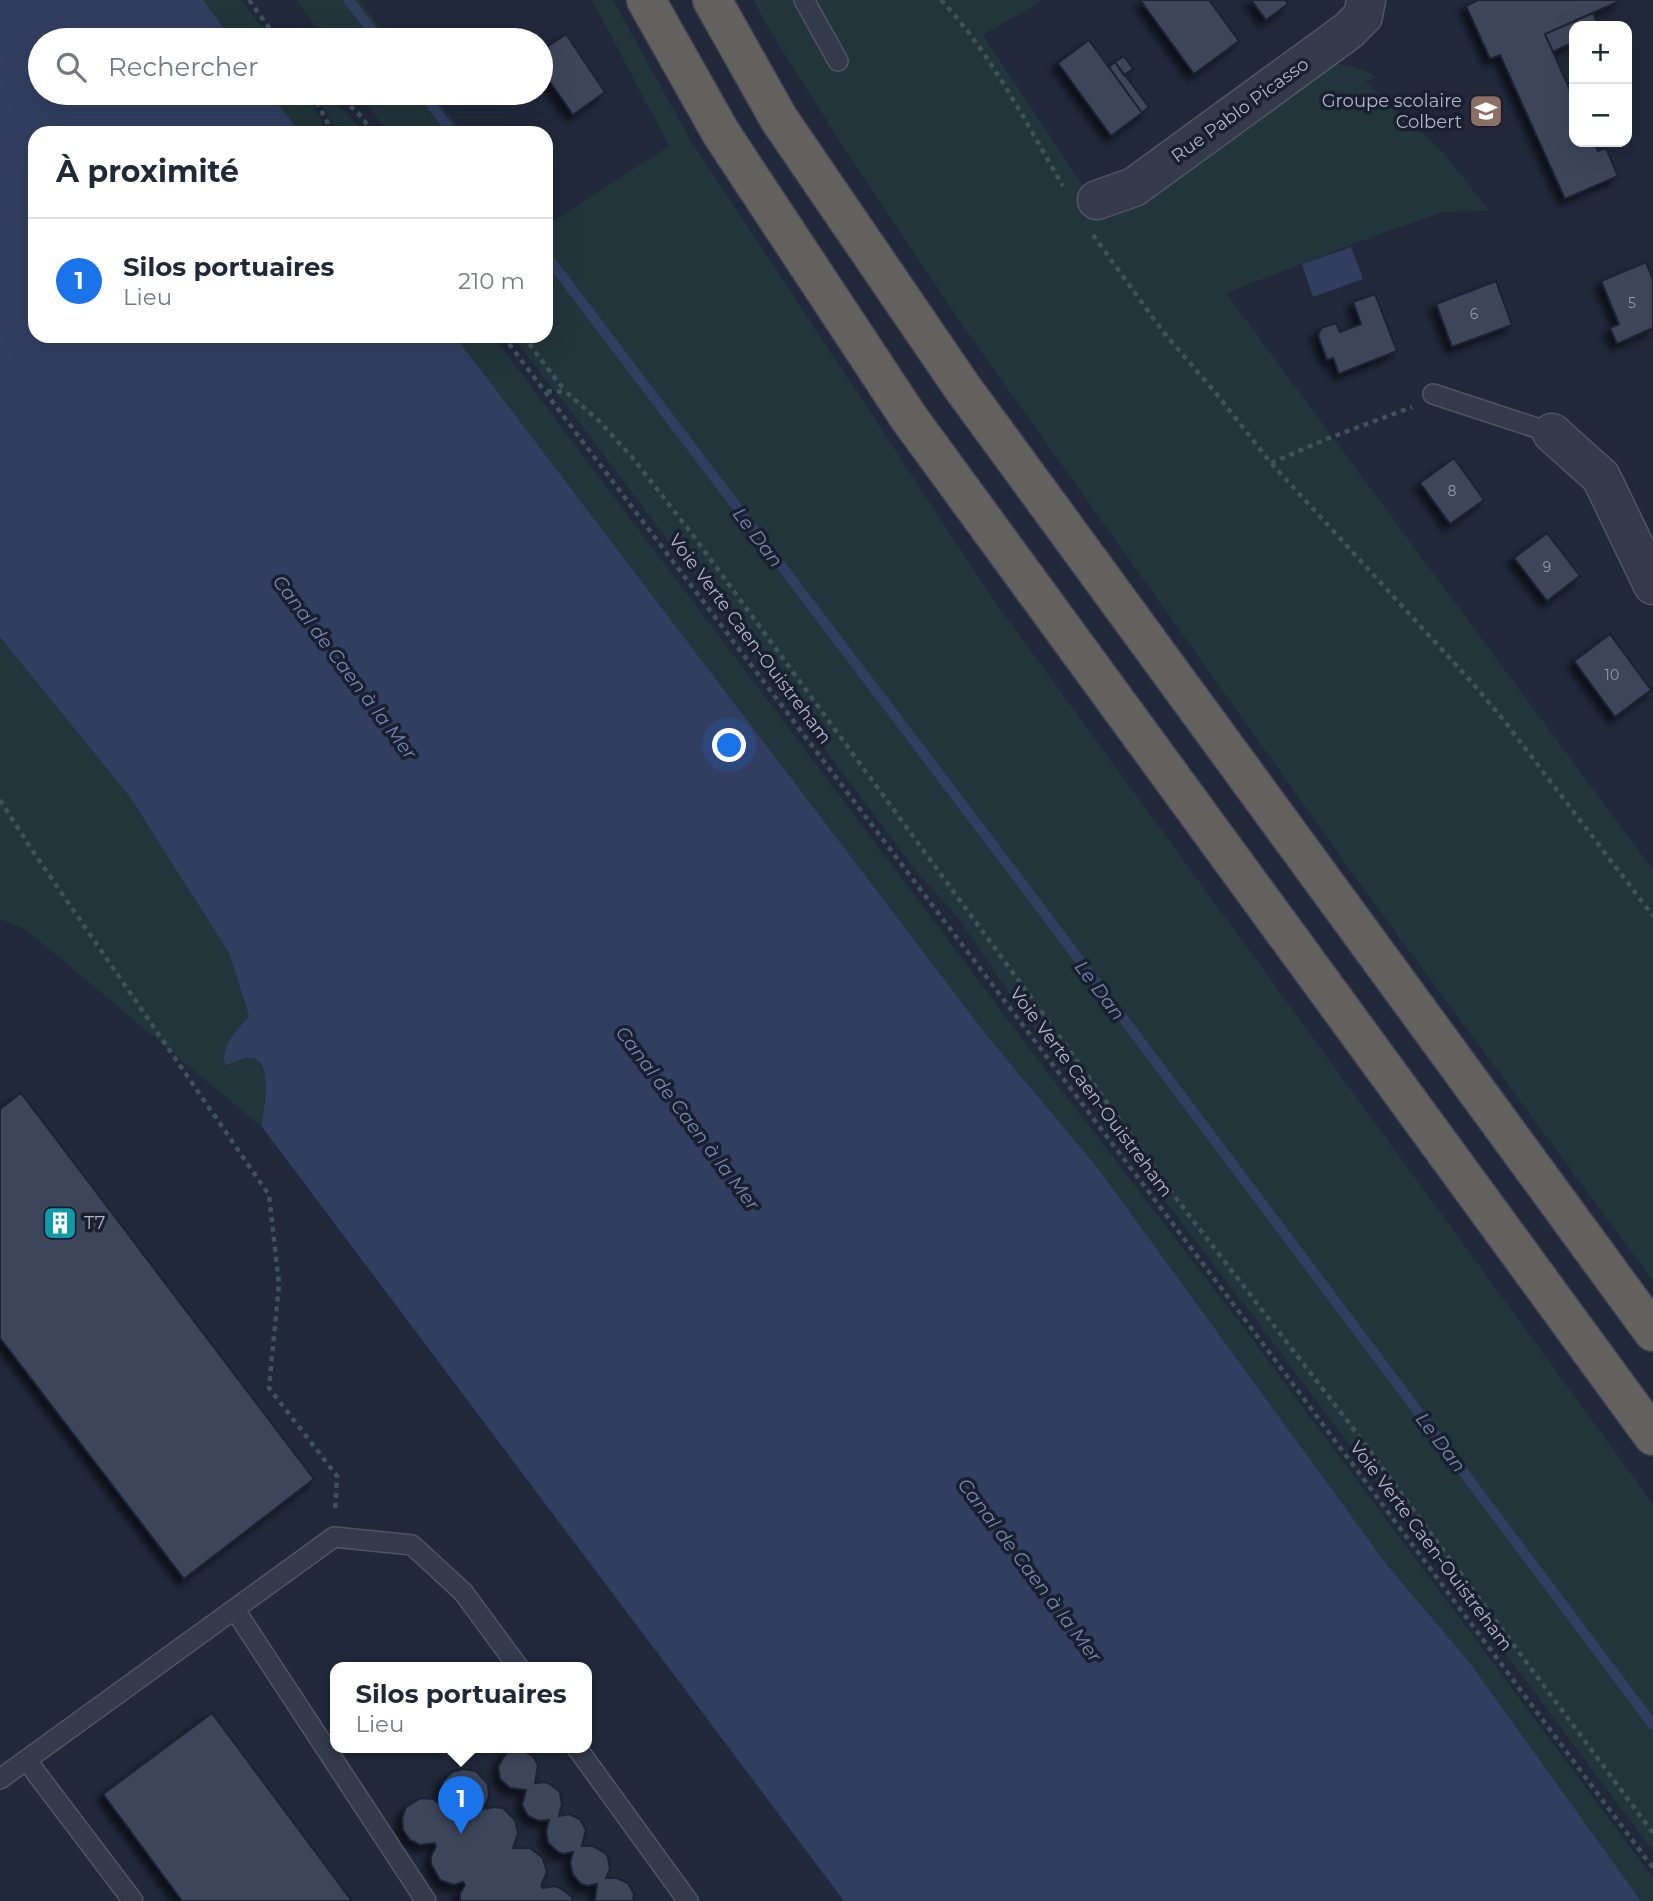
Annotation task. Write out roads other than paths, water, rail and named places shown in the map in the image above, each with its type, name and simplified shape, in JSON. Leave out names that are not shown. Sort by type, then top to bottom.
[{"type":"highway","points":[[646,0],[721,134],[909,418],[1653,1436]]},
{"type":"highway","points":[[712,0],[779,119],[962,387],[1653,1332]]},
{"type":"street","name":"Rue Pablo Picasso","points":[[1083,206],[1134,187],[1348,31],[1363,16],[1366,0]]},
{"type":"street","points":[[1552,433],[1601,477],[1653,585]]},
{"type":"lane","points":[[804,0],[838,61]]},
{"type":"lane","points":[[1433,394],[1552,433]]},
{"type":"lane","points":[[0,1779],[334,1537],[412,1545],[463,1592],[515,1662]]},
{"type":"lane","points":[[235,1610],[426,1901]]},
{"type":"lane","points":[[581,1753],[688,1901]]},
{"type":"lane","points":[[27,1760],[133,1901]]},
{"type":"water","name":"Canal de Caen à la Mer","points":[[0,0],[203,0],[223,28],[28,28],[28,105],[279,105],[295,126],[28,126],[28,343],[460,343],[988,1037],[1097,1167],[1387,1565],[1470,1663],[1641,1901],[844,1901],[262,1127],[266,1086],[262,1066],[256,1060],[247,1058],[225,1065],[227,1044],[249,1016],[229,953],[130,797],[0,637]]},
{"type":"water","points":[[1351,247],[1363,279],[1313,297],[1302,264]]},
{"type":"waterway","name":"Le Dan","points":[[348,0],[370,28]]},
{"type":"waterway","name":"Le Dan","points":[[431,105],[448,126]]},
{"type":"waterway","name":"Le Dan","points":[[553,264],[1033,898],[1653,1725]]},
{"type":"place","name":"Groupe scolaire Colbert","points":[[1486,111]]},
{"type":"place","name":"T7","points":[[60,1223]]},
{"type":"place","name":"Silos portuaires","points":[[461,1834]]}]
